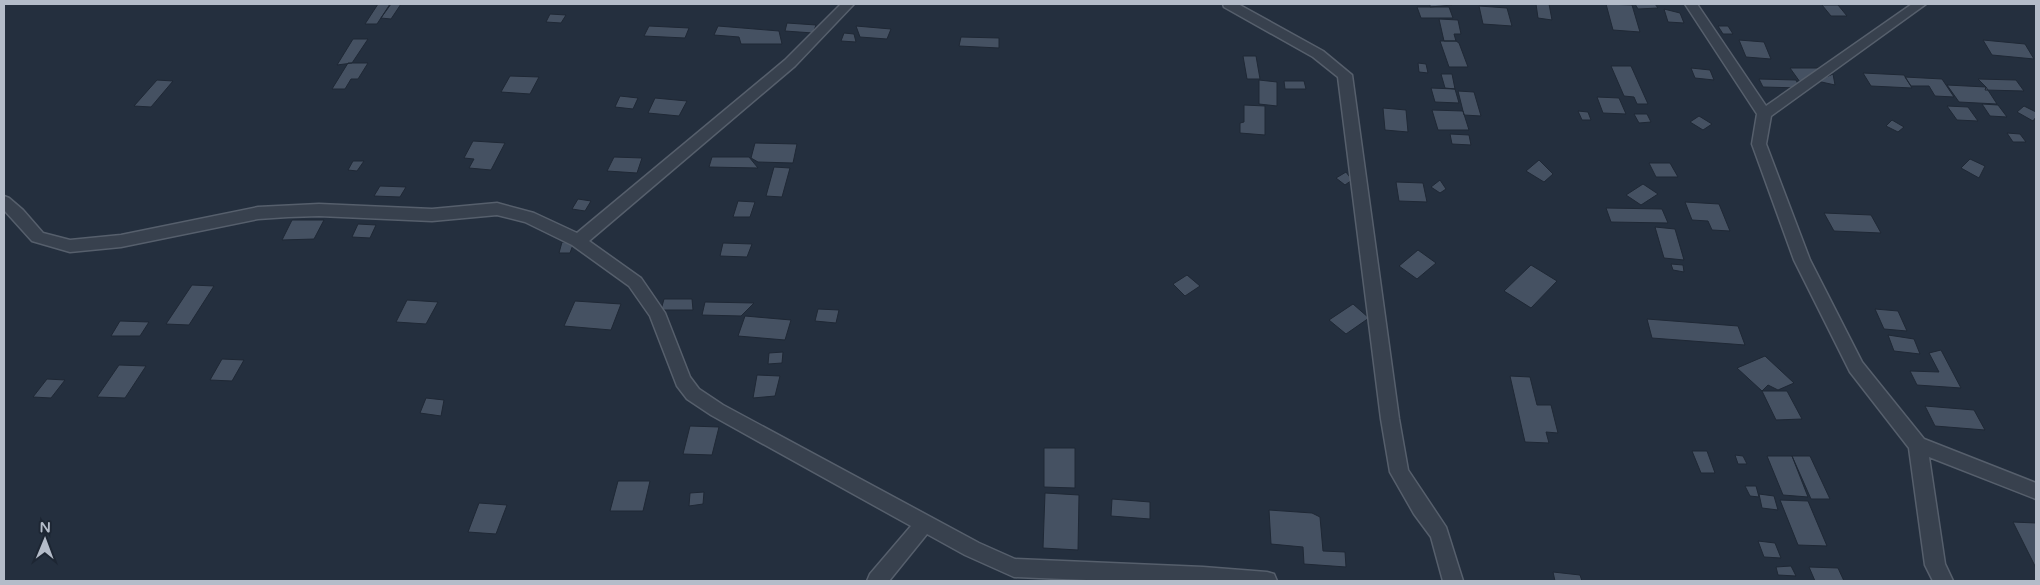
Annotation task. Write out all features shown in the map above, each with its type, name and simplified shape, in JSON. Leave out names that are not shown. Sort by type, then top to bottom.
[{"type":"street","points":[[578,241],[659,175],[790,63],[848,4]]},
{"type":"street","points":[[1229,4],[1318,54],[1345,75],[1390,419],[1399,472],[1439,533],[1453,581]]},
{"type":"street","points":[[1691,4],[1764,114],[1759,144],[1802,260],[1856,367],[1918,445],[2036,491]]},
{"type":"street","points":[[1764,114],[1920,4]]},
{"type":"street","points":[[4,202],[18,214],[38,237],[70,246],[121,241],[258,213],[319,210],[432,215],[497,209],[529,217],[578,241],[635,282],[657,312],[683,381],[693,394],[717,410],[972,549],[1014,568],[1030,581]]},
{"type":"street","points":[[1918,445],[1935,565],[1943,581]]},
{"type":"street","points":[[877,581],[925,523]]},
{"type":"street","points":[[1014,568],[1203,576],[1267,581]]},
{"type":"building","points":[[378,4],[390,4],[377,24],[365,24]]},
{"type":"building","points":[[391,4],[401,4],[391,19],[381,18]]},
{"type":"building","points":[[1430,4],[1452,4],[1452,5],[1430,7]]},
{"type":"building","points":[[1536,4],[1549,4],[1552,20],[1538,18]]},
{"type":"building","points":[[1606,4],[1632,5],[1640,32],[1613,30]]},
{"type":"building","points":[[1635,4],[1655,4],[1658,8],[1638,9]]},
{"type":"building","points":[[1822,5],[1838,5],[1847,16],[1831,16]]},
{"type":"building","points":[[1479,6],[1507,8],[1512,26],[1483,24]]},
{"type":"building","points":[[1417,7],[1449,7],[1453,18],[1421,18]]},
{"type":"building","points":[[1664,9],[1680,13],[1684,23],[1668,22]]},
{"type":"building","points":[[550,14],[566,15],[561,23],[546,22]]},
{"type":"building","points":[[1439,19],[1458,20],[1461,34],[1454,34],[1456,41],[1444,41]]},
{"type":"building","points":[[787,23],[816,25],[813,33],[785,31]]},
{"type":"building","points":[[649,26],[689,28],[685,38],[644,36]]},
{"type":"building","points":[[718,26],[779,31],[782,44],[741,44],[739,37],[714,35]]},
{"type":"building","points":[[856,26],[891,29],[887,39],[860,37]]},
{"type":"building","points":[[1718,26],[1728,26],[1733,34],[1723,34]]},
{"type":"building","points":[[844,33],[854,34],[856,42],[841,41]]},
{"type":"building","points":[[961,37],[999,38],[999,48],[959,46]]},
{"type":"building","points":[[353,39],[368,39],[352,63],[337,65]]},
{"type":"building","points":[[1739,40],[1764,42],[1771,59],[1746,57]]},
{"type":"building","points":[[1983,40],[2025,44],[2034,59],[1992,55]]},
{"type":"building","points":[[1440,41],[1456,41],[1459,43],[1468,67],[1449,67]]},
{"type":"building","points":[[1243,56],[1256,56],[1260,79],[1247,79]]},
{"type":"building","points":[[348,63],[368,63],[358,79],[351,79],[345,89],[332,89]]},
{"type":"building","points":[[1418,63],[1426,64],[1428,73],[1419,72]]},
{"type":"building","points":[[1611,66],[1631,66],[1648,104],[1637,104],[1634,97],[1624,96]]},
{"type":"building","points":[[1691,68],[1710,70],[1714,80],[1695,78]]},
{"type":"building","points":[[1790,68],[1820,68],[1800,82]]},
{"type":"building","points":[[1863,73],[1904,75],[1912,88],[1871,86]]},
{"type":"building","points":[[1441,74],[1452,74],[1455,89],[1445,88]]},
{"type":"building","points":[[1833,74],[1835,85],[1817,81]]},
{"type":"building","points":[[510,76],[539,77],[530,94],[501,92]]},
{"type":"building","points":[[1905,77],[1942,79],[1954,97],[1935,96],[1929,86],[1911,86]]},
{"type":"building","points":[[1759,79],[1796,80],[1800,88],[1763,87]]},
{"type":"building","points":[[1978,79],[2016,80],[2024,91],[1985,90],[1986,87]]},
{"type":"building","points":[[157,80],[173,81],[151,107],[134,106]]},
{"type":"building","points":[[1259,80],[1277,82],[1277,106],[1259,104]]},
{"type":"building","points":[[1284,81],[1304,81],[1306,89],[1285,89]]},
{"type":"building","points":[[1947,85],[1986,87],[1997,104],[1959,102]]},
{"type":"building","points":[[1431,88],[1455,89],[1459,103],[1435,102]]},
{"type":"building","points":[[1458,91],[1474,92],[1481,116],[1464,115]]},
{"type":"building","points":[[620,96],[638,98],[633,109],[615,107]]},
{"type":"building","points":[[1597,97],[1619,98],[1626,114],[1603,113]]},
{"type":"building","points":[[655,98],[687,101],[679,116],[648,113]]},
{"type":"building","points":[[1982,104],[1998,105],[2007,117],[1990,116]]},
{"type":"building","points":[[1244,105],[1265,106],[1265,135],[1240,133],[1240,123],[1244,122]]},
{"type":"building","points":[[1947,106],[1968,107],[1978,121],[1957,120]]},
{"type":"building","points":[[2024,106],[2036,112],[2036,117],[2033,121],[2017,112]]},
{"type":"building","points":[[1383,108],[1406,110],[1408,132],[1385,130]]},
{"type":"building","points":[[1432,110],[1463,111],[1469,130],[1438,130]]},
{"type":"building","points":[[1578,111],[1588,112],[1591,120],[1582,120]]},
{"type":"building","points":[[1634,114],[1647,114],[1651,122],[1639,123]]},
{"type":"building","points":[[1699,116],[1712,124],[1703,130],[1690,122]]},
{"type":"building","points":[[1892,120],[1904,127],[1898,132],[1886,126]]},
{"type":"building","points":[[2007,133],[2020,134],[2026,142],[2013,142]]},
{"type":"building","points":[[1450,134],[1469,135],[1471,145],[1452,144]]},
{"type":"building","points":[[473,141],[505,143],[491,170],[469,168],[474,159],[464,158]]},
{"type":"building","points":[[755,143],[797,144],[793,163],[758,162],[751,158]]},
{"type":"building","points":[[614,157],[642,158],[637,173],[607,171]]},
{"type":"building","points":[[712,157],[749,157],[758,168],[709,167]]},
{"type":"building","points":[[1970,159],[1985,166],[1979,178],[1961,168]]},
{"type":"building","points":[[1539,160],[1553,174],[1544,182],[1526,171]]},
{"type":"building","points":[[353,161],[364,161],[357,171],[348,170]]},
{"type":"building","points":[[1649,163],[1670,163],[1678,177],[1656,177]]},
{"type":"building","points":[[774,167],[790,168],[782,197],[766,196]]},
{"type":"building","points":[[1346,172],[1352,180],[1345,185],[1336,178]]},
{"type":"building","points":[[1440,180],[1446,189],[1440,193],[1431,187]]},
{"type":"building","points":[[1396,182],[1423,183],[1427,202],[1399,201]]},
{"type":"building","points":[[1643,184],[1658,194],[1641,205],[1626,195]]},
{"type":"building","points":[[380,186],[406,187],[400,197],[374,196]]},
{"type":"building","points":[[578,199],[591,201],[585,211],[572,209]]},
{"type":"building","points":[[738,201],[755,202],[750,217],[733,217]]},
{"type":"building","points":[[1685,202],[1719,204],[1730,231],[1712,230],[1708,221],[1692,220]]},
{"type":"building","points":[[1606,208],[1662,209],[1668,223],[1611,222]]},
{"type":"building","points":[[1824,213],[1871,215],[1881,233],[1834,231]]},
{"type":"building","points":[[292,220],[324,220],[314,239],[282,240]]},
{"type":"building","points":[[358,224],[376,225],[370,238],[352,237]]},
{"type":"building","points":[[1655,227],[1675,229],[1684,260],[1664,258]]},
{"type":"building","points":[[562,242],[574,242],[570,253],[559,253]]},
{"type":"building","points":[[723,243],[752,244],[747,257],[720,256]]},
{"type":"building","points":[[1418,250],[1436,263],[1417,279],[1399,266]]},
{"type":"building","points":[[1671,264],[1683,265],[1684,272],[1673,270]]},
{"type":"building","points":[[1531,265],[1557,281],[1531,308],[1504,291]]},
{"type":"building","points":[[1187,275],[1200,286],[1185,296],[1173,284]]},
{"type":"building","points":[[192,285],[214,286],[189,325],[166,324]]},
{"type":"building","points":[[664,299],[692,299],[693,310],[661,310]]},
{"type":"building","points":[[407,300],[438,302],[426,324],[396,322]]},
{"type":"building","points":[[575,301],[621,304],[611,330],[564,326]]},
{"type":"building","points":[[705,302],[754,303],[741,316],[702,315]]},
{"type":"building","points":[[1353,304],[1369,318],[1346,334],[1329,320]]},
{"type":"building","points":[[818,309],[839,310],[836,323],[815,321]]},
{"type":"building","points":[[1875,309],[1898,311],[1907,331],[1884,329]]},
{"type":"building","points":[[745,316],[791,320],[785,340],[738,336]]},
{"type":"building","points":[[1647,319],[1738,326],[1745,345],[1652,338]]},
{"type":"building","points":[[120,321],[149,322],[140,336],[111,336]]},
{"type":"building","points":[[1888,335],[1914,339],[1920,354],[1894,351]]},
{"type":"building","points":[[1941,350],[1961,388],[1917,385],[1910,371],[1939,372],[1929,353]]},
{"type":"building","points":[[783,352],[782,363],[768,364],[769,353]]},
{"type":"building","points":[[1765,356],[1794,383],[1778,390],[1768,385],[1762,391],[1737,368]]},
{"type":"building","points":[[222,359],[244,360],[232,381],[210,380]]},
{"type":"building","points":[[119,365],[146,366],[125,398],[97,397]]},
{"type":"building","points":[[757,375],[780,376],[775,396],[753,398]]},
{"type":"building","points":[[1510,376],[1530,377],[1537,405],[1551,405],[1558,433],[1546,432],[1549,443],[1525,442]]},
{"type":"building","points":[[47,379],[65,380],[51,398],[33,397]]},
{"type":"building","points":[[1762,391],[1787,391],[1802,419],[1776,420]]},
{"type":"building","points":[[426,398],[444,400],[441,416],[420,413]]},
{"type":"building","points":[[1925,406],[1974,410],[1985,430],[1935,426]]},
{"type":"building","points":[[690,426],[719,427],[712,455],[683,454]]},
{"type":"building","points":[[1044,448],[1075,448],[1075,488],[1044,487]]},
{"type":"building","points":[[1692,451],[1707,451],[1715,473],[1701,473]]},
{"type":"building","points":[[1735,455],[1743,456],[1747,464],[1738,464]]},
{"type":"building","points":[[1767,456],[1792,456],[1808,497],[1783,495]]},
{"type":"building","points":[[1792,456],[1810,456],[1830,499],[1811,499]]},
{"type":"building","points":[[618,481],[650,481],[643,511],[610,511]]},
{"type":"building","points":[[1745,486],[1756,486],[1759,497],[1750,496]]},
{"type":"building","points":[[704,492],[703,504],[689,506],[690,493]]},
{"type":"building","points":[[1045,493],[1079,495],[1078,550],[1043,548]]},
{"type":"building","points":[[1759,494],[1774,496],[1778,510],[1762,508]]},
{"type":"building","points":[[1112,499],[1150,502],[1150,519],[1111,516]]},
{"type":"building","points":[[1780,500],[1808,501],[1827,546],[1798,545]]},
{"type":"building","points":[[479,503],[507,505],[496,534],[468,532]]},
{"type":"building","points":[[1269,510],[1312,513],[1320,517],[1323,551],[1345,552],[1346,567],[1304,564],[1303,547],[1271,544]]},
{"type":"building","points":[[2013,522],[2036,523],[2036,568]]},
{"type":"building","points":[[1758,541],[1775,543],[1781,558],[1764,557]]},
{"type":"building","points":[[1791,566],[1796,576],[1778,575],[1776,567]]},
{"type":"building","points":[[1809,567],[1838,568],[1844,581],[1815,581]]},
{"type":"building","points":[[1553,572],[1580,575],[1582,581],[1555,581]]}]
